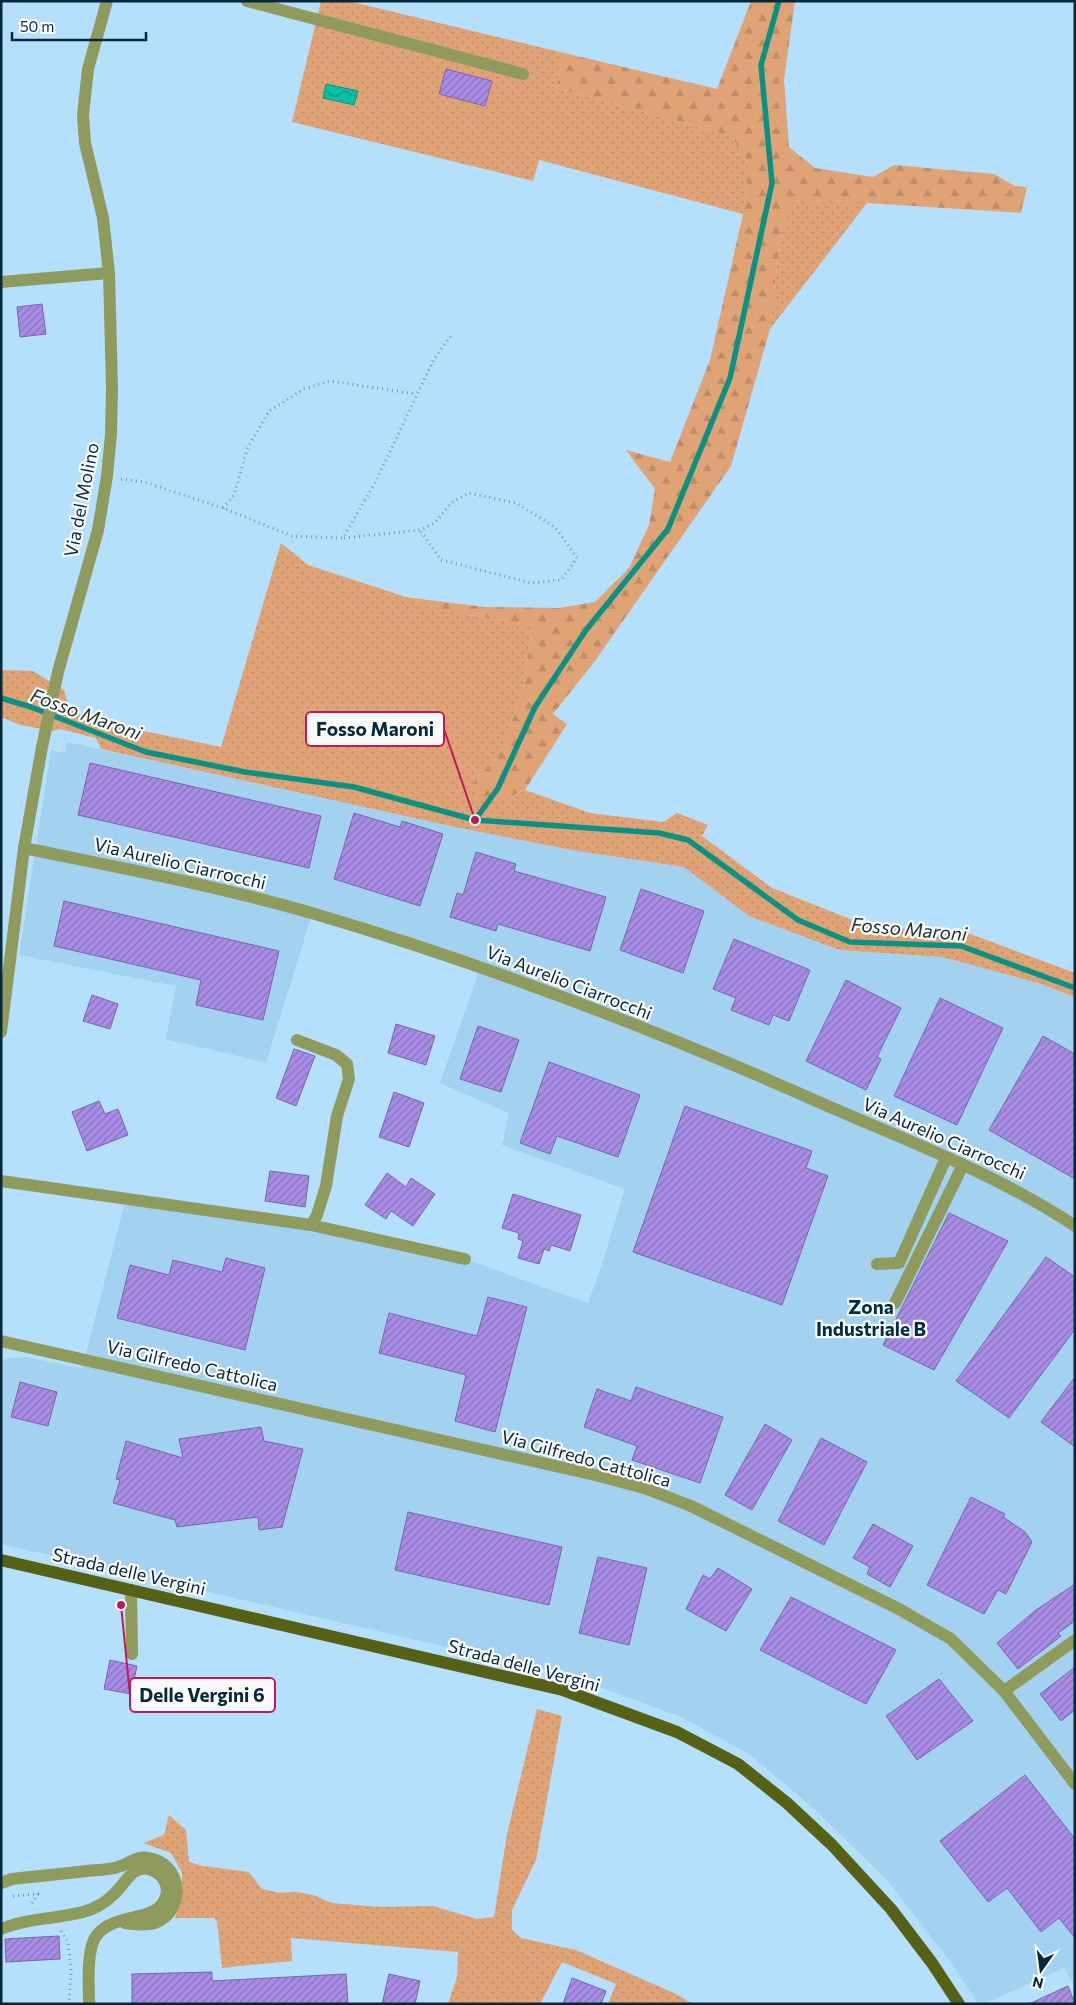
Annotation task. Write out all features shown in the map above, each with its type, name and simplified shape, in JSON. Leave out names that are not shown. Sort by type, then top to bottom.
[{"type":"main road","name":"Strada delle Vergini","points":[[1,1560],[563,1690],[677,1732],[738,1764],[787,1803],[832,1845],[891,1909],[932,1963],[959,2004]]},
{"type":"street","name":"Via del Molino","points":[[1,1032],[24,848],[42,747],[58,672],[98,530],[112,434],[109,273],[103,218],[85,143],[82,115],[88,69],[107,1]]},
{"type":"street","points":[[247,1],[522,74]]},
{"type":"street","points":[[1,282],[109,273]]},
{"type":"street","name":"Via Aurelio Ciarrocchi","points":[[24,848],[209,887],[312,913],[411,944],[550,992],[748,1071],[963,1165],[1014,1189],[1075,1226]]},
{"type":"street","points":[[297,1040],[336,1055],[347,1064],[349,1079],[337,1116],[326,1186],[317,1215],[311,1225]]},
{"type":"street","points":[[877,1264],[899,1263],[946,1158]]},
{"type":"street","points":[[895,1303],[963,1165]]},
{"type":"street","points":[[1,1181],[311,1225],[465,1259]]},
{"type":"street","name":"Via Gilfredo Cattolica","points":[[1,1341],[595,1475],[644,1488],[691,1506],[899,1609],[950,1639],[1004,1691],[1075,1784]]},
{"type":"street","points":[[131,1590],[132,1654]]},
{"type":"street","points":[[1004,1691],[1075,1640]]},
{"type":"street","points":[[1,1883],[118,1867],[137,1858],[155,1860],[167,1867],[177,1886],[175,1904],[170,1912],[159,1920],[148,1924],[115,1922]]},
{"type":"street","points":[[1,1929],[27,1921],[84,1911],[114,1895],[130,1874],[135,1871],[146,1869],[158,1873],[163,1878],[167,1889],[165,1900],[161,1905],[151,1912],[115,1922],[99,1933],[90,1950],[89,2004]]},
{"type":"path","points":[[343,538],[376,482],[434,359],[451,336]]},
{"type":"path","points":[[223,508],[234,495],[247,449],[269,411],[304,389],[330,381],[416,394]]},
{"type":"path","points":[[107,476],[144,482],[223,508],[292,536],[343,538],[420,530],[435,523],[451,503],[469,493],[516,503],[555,527],[576,558],[561,580],[531,583],[441,560],[420,530]]},
{"type":"path","points":[[27,1921],[26,1912],[38,1894],[12,1896],[28,1878]]},
{"type":"path","points":[[45,1918],[59,1928],[68,1942],[71,1970],[69,2004]]},
{"type":"shaded area","points":[[67,742],[450,826],[577,851],[684,867],[749,916],[838,950],[942,957],[1038,983],[1075,997],[1075,1986],[1064,1968],[984,2004],[978,2004],[951,1963],[887,1880],[813,1808],[749,1754],[681,1717],[567,1675],[1,1544],[1,1361],[8,1358],[24,1357],[82,1368],[126,1199],[311,1225],[465,1259],[588,1303],[625,1189],[502,1145],[509,1113],[440,1083],[480,968],[312,914],[266,1063],[166,1039],[176,986],[19,955],[51,750],[65,753]]},
{"type":"green space","points":[[321,1],[348,1],[564,53],[556,88],[731,136],[749,164],[743,214],[539,160],[533,181],[292,122]],"holes":[[[446,69],[491,81],[485,106],[439,94]]]},
{"type":"green space","points":[[751,1],[795,1],[784,80],[789,147],[815,168],[873,177],[894,165],[994,174],[1015,186],[1027,187],[1021,213],[867,203],[792,203],[781,229],[770,329],[731,466],[595,661],[553,714],[567,724],[525,790],[503,800],[473,800],[475,779],[498,757],[523,690],[532,630],[509,622],[452,612],[404,597],[485,607],[559,608],[595,602],[629,568],[649,525],[655,489],[626,450],[670,462],[710,360],[743,214],[749,164],[731,136],[556,88],[564,53],[717,89]]},
{"type":"green space","points":[[792,202],[867,203],[770,329],[781,229]]},
{"type":"green space","points":[[281,543],[308,565],[452,612],[509,622],[532,629],[523,690],[498,757],[475,779],[503,800],[525,790],[590,813],[663,822],[677,813],[708,825],[702,836],[772,888],[870,927],[962,931],[1075,973],[1075,997],[1038,983],[942,957],[839,950],[749,916],[684,867],[577,851],[450,826],[101,749],[96,738],[60,729],[53,731],[20,725],[1,717],[1,670],[33,671],[64,690],[69,706],[86,719],[221,747]]},
{"type":"green space","points":[[537,1709],[562,1716],[536,1860],[512,1910],[512,1930],[521,1938],[576,1950],[676,1994],[693,2004],[608,2004],[616,1984],[562,1962],[540,2004],[448,2004],[457,1977],[458,1952],[291,1938],[292,1961],[222,1968],[217,1922],[214,1918],[175,1918],[182,1893],[182,1872],[171,1853],[143,1843],[164,1835],[169,1815],[186,1830],[189,1862],[203,1866],[249,1872],[262,1889],[280,1893],[297,1892],[313,1895],[332,1903],[380,1907],[433,1906],[477,1919],[494,1917],[507,1834]]},
{"type":"water","points":[[326,84],[358,91],[354,105],[323,98]]},
{"type":"building","points":[[446,69],[492,81],[485,106],[439,94]]},
{"type":"building","points":[[42,304],[46,334],[20,337],[17,307]]},
{"type":"building","points":[[90,763],[321,816],[309,868],[78,815]]},
{"type":"building","points":[[354,813],[400,827],[402,821],[443,834],[420,906],[334,879]]},
{"type":"building","points":[[476,852],[516,864],[514,871],[606,897],[590,951],[498,924],[496,931],[450,917],[457,893],[463,895]]},
{"type":"building","points":[[641,889],[704,911],[683,973],[620,950]]},
{"type":"building","points":[[64,901],[279,951],[263,1020],[196,1005],[201,980],[54,946]]},
{"type":"building","points":[[734,939],[810,970],[789,1021],[773,1015],[769,1025],[731,1010],[736,998],[713,989]]},
{"type":"building","points":[[846,980],[901,1008],[877,1057],[881,1059],[866,1090],[806,1061]]},
{"type":"building","points":[[92,995],[118,1004],[110,1029],[83,1021]]},
{"type":"building","points":[[940,998],[1003,1028],[957,1125],[894,1096]]},
{"type":"building","points":[[396,1024],[435,1036],[426,1065],[388,1053]]},
{"type":"building","points":[[478,1026],[519,1040],[501,1092],[460,1079]]},
{"type":"building","points":[[1043,1036],[1075,1054],[1075,1179],[989,1130]]},
{"type":"building","points":[[294,1049],[315,1056],[296,1106],[276,1098]]},
{"type":"building","points":[[549,1062],[640,1095],[618,1157],[557,1136],[550,1154],[520,1143]]},
{"type":"building","points":[[394,1092],[424,1103],[409,1147],[379,1137]]},
{"type":"building","points":[[99,1101],[105,1114],[118,1109],[128,1135],[87,1151],[72,1112]]},
{"type":"building","points":[[685,1106],[812,1151],[806,1168],[828,1176],[782,1305],[633,1252]]},
{"type":"building","points":[[270,1171],[309,1176],[305,1207],[265,1201]]},
{"type":"building","points":[[387,1173],[406,1187],[411,1178],[435,1194],[413,1226],[391,1211],[386,1219],[365,1205]]},
{"type":"building","points":[[513,1194],[581,1215],[570,1251],[551,1245],[549,1251],[544,1249],[539,1264],[518,1258],[523,1241],[518,1239],[519,1233],[502,1228]]},
{"type":"building","points":[[949,1213],[1008,1241],[934,1370],[883,1345]]},
{"type":"building","points":[[1046,1257],[1075,1277],[1075,1329],[1009,1418],[956,1381]]},
{"type":"building","points":[[226,1258],[265,1268],[245,1350],[117,1318],[130,1265],[169,1275],[173,1260],[222,1272]]},
{"type":"building","points":[[488,1297],[527,1307],[495,1432],[455,1421],[466,1375],[379,1353],[389,1313],[477,1336]]},
{"type":"building","points":[[1075,1377],[1075,1447],[1041,1422]]},
{"type":"building","points":[[20,1382],[57,1392],[48,1426],[11,1417]]},
{"type":"building","points":[[636,1387],[723,1417],[700,1483],[632,1460],[637,1446],[584,1427],[597,1389],[631,1401]]},
{"type":"building","points":[[765,1424],[792,1440],[752,1510],[725,1495]]},
{"type":"building","points":[[261,1427],[264,1441],[303,1449],[282,1527],[259,1530],[258,1517],[177,1527],[175,1520],[113,1503],[120,1480],[116,1479],[126,1441],[183,1458],[179,1439]]},
{"type":"building","points":[[821,1438],[867,1462],[824,1545],[778,1521]]},
{"type":"building","points":[[971,1497],[1005,1514],[1003,1517],[1025,1532],[1032,1542],[1006,1594],[998,1590],[984,1614],[927,1585]]},
{"type":"building","points":[[408,1512],[562,1547],[549,1605],[395,1570]]},
{"type":"building","points":[[873,1524],[913,1546],[890,1587],[867,1574],[870,1567],[853,1558]]},
{"type":"building","points":[[598,1557],[647,1568],[629,1645],[579,1633]]},
{"type":"building","points":[[718,1568],[752,1589],[726,1631],[686,1609],[703,1575],[710,1579]]},
{"type":"building","points":[[1075,1584],[1075,1621],[1058,1633],[1061,1636],[1018,1669],[997,1643],[1036,1610]]},
{"type":"building","points":[[791,1597],[896,1650],[866,1704],[760,1650]]},
{"type":"building","points":[[110,1660],[137,1666],[131,1694],[104,1689]]},
{"type":"building","points":[[1075,1667],[1075,1710],[1061,1721],[1040,1694]]},
{"type":"building","points":[[939,1679],[973,1721],[917,1760],[886,1716]]},
{"type":"building","points":[[1025,1775],[1075,1839],[1075,1938],[1059,1918],[1041,1932],[1007,1888],[988,1902],[940,1841]]},
{"type":"building","points":[[59,1936],[60,1959],[6,1962],[5,1939]]},
{"type":"building","points":[[212,1972],[212,1981],[346,1974],[348,2004],[132,2004],[132,1974]]},
{"type":"building","points":[[389,1974],[420,1981],[415,2004],[382,2004]]},
{"type":"building","points":[[572,1978],[606,1991],[601,2004],[563,2004]]},
{"type":"building","points":[[1068,1986],[1075,2004],[1029,2004]]},
{"type":"waterway","points":[[475,820],[498,788],[535,707],[586,630],[668,529],[730,378],[772,183],[761,65],[779,1]]},
{"type":"waterway","name":"Fosso Maroni","points":[[1,698],[31,707],[146,752],[245,772],[354,787],[475,820],[659,833],[688,840],[798,920],[850,942],[961,946],[1075,988]]},
{"type":"place","name":"Fosso Maroni","points":[[475,820]]},
{"type":"place","name":"Delle Vergini 6","points":[[121,1605]]},
{"type":"district","name":"Zona Industriale B","points":[[871,1318]]}]
